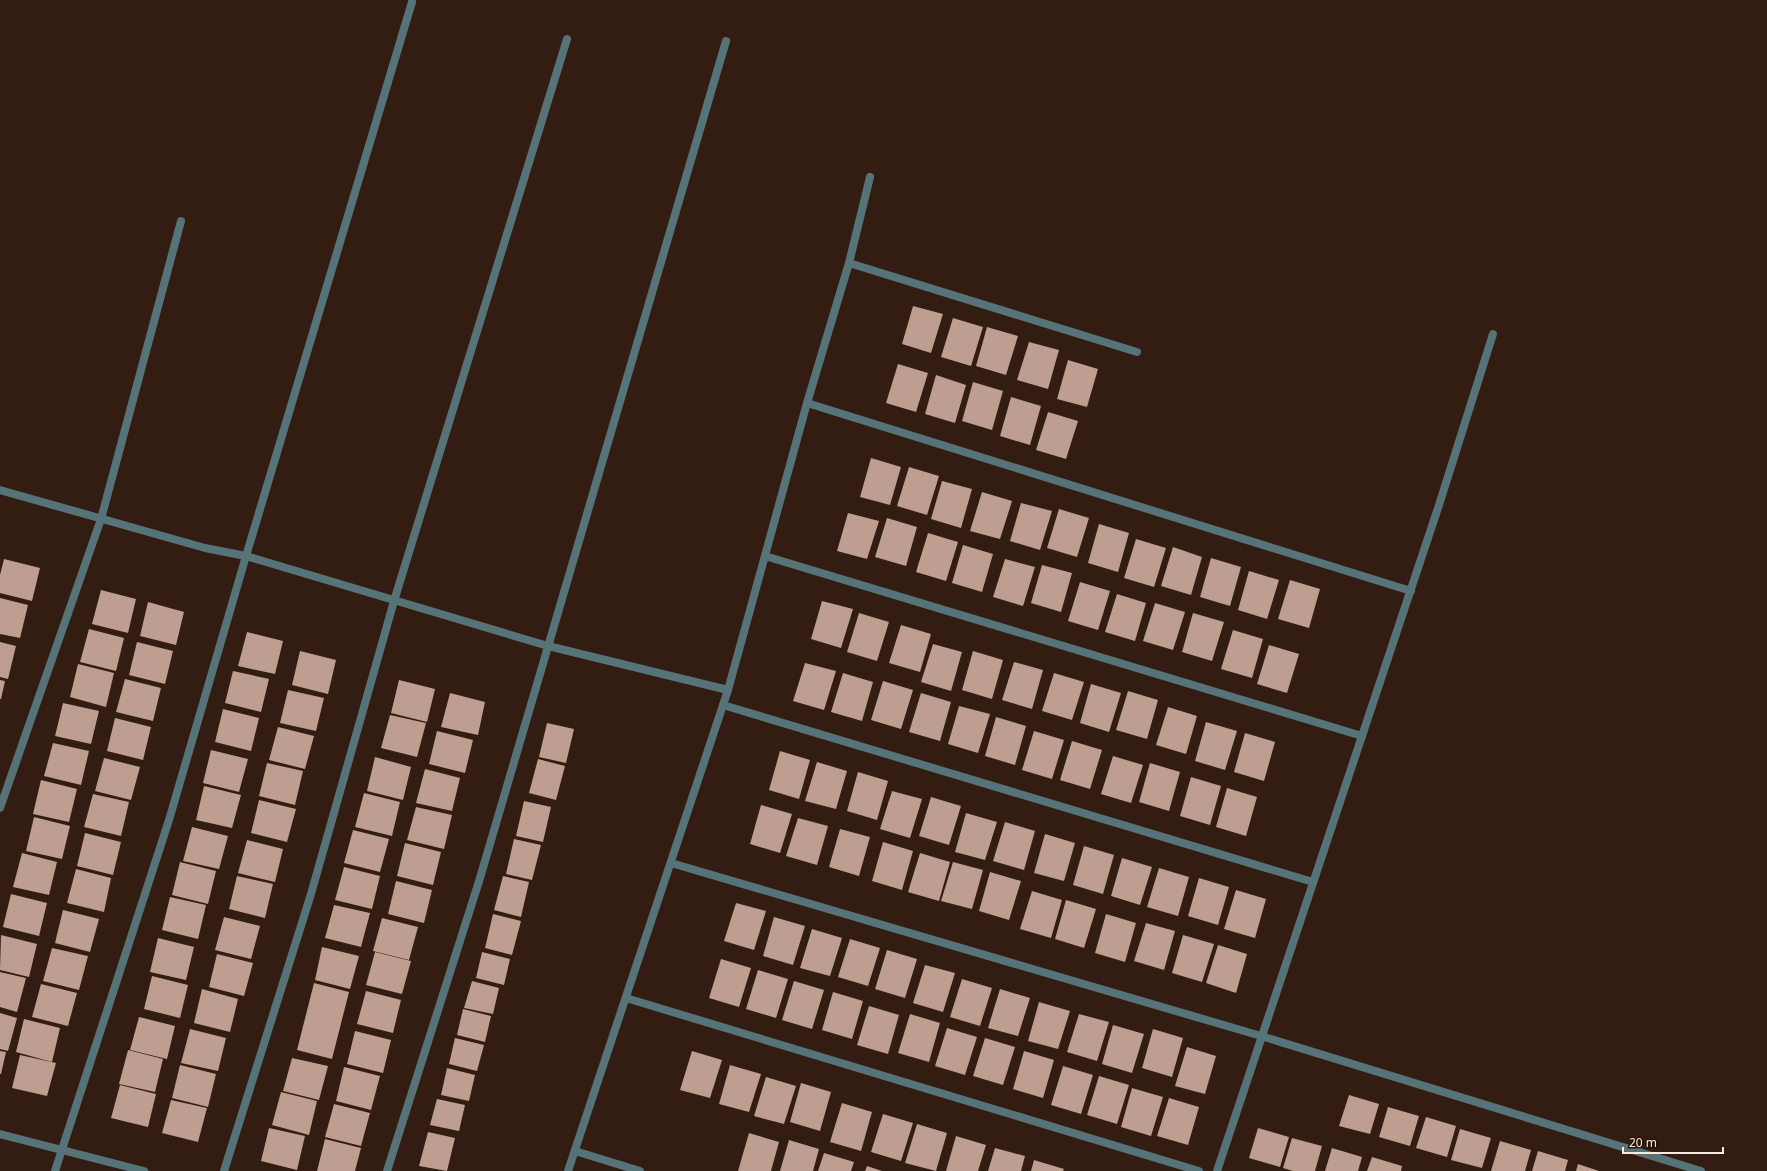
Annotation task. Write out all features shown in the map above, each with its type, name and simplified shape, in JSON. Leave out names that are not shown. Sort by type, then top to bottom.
[{"type":"street","points":[[55,1171],[169,820],[246,556],[412,2]]},
{"type":"street","points":[[224,1171],[312,894],[394,601],[567,39]]},
{"type":"street","points":[[387,1171],[480,878],[726,41]]},
{"type":"street","points":[[568,1171],[728,690],[807,403],[849,263],[870,178]]},
{"type":"street","points":[[0,808],[101,519],[181,221]]},
{"type":"street","points":[[849,263],[1137,352]]},
{"type":"street","points":[[1217,1171],[1411,591],[1492,334]]},
{"type":"street","points":[[807,403],[1411,591]]},
{"type":"street","points":[[0,490],[205,548],[246,556],[548,646],[728,690]]},
{"type":"street","points":[[765,556],[1362,736]]},
{"type":"street","points":[[723,705],[1313,882]]},
{"type":"street","points":[[670,863],[1261,1036],[1701,1171]]},
{"type":"street","points":[[626,998],[1199,1171]]},
{"type":"street","points":[[0,1134],[61,1151],[144,1171]]},
{"type":"street","points":[[575,1151],[640,1171]]},
{"type":"building","points":[[913,306],[943,314],[931,353],[902,344]]},
{"type":"building","points":[[953,318],[983,327],[971,366],[941,357]]},
{"type":"building","points":[[987,327],[1018,336],[1006,375],[976,366]]},
{"type":"building","points":[[1029,342],[1059,350],[1048,389],[1017,380]]},
{"type":"building","points":[[1068,360],[1098,369],[1087,407],[1057,399]]},
{"type":"building","points":[[898,364],[928,373],[916,412],[886,403]]},
{"type":"building","points":[[936,375],[966,385],[955,423],[925,414]]},
{"type":"building","points":[[973,382],[1003,391],[992,430],[962,421]]},
{"type":"building","points":[[1011,397],[1041,406],[1030,445],[1000,436]]},
{"type":"building","points":[[1048,412],[1078,421],[1066,459],[1036,450]]},
{"type":"building","points":[[871,458],[901,467],[890,505],[860,497]]},
{"type":"building","points":[[909,467],[939,476],[927,515],[897,506]]},
{"type":"building","points":[[942,481],[972,489],[961,528],[931,519]]},
{"type":"building","points":[[982,492],[1012,501],[1000,539],[970,531]]},
{"type":"building","points":[[1021,503],[1052,511],[1040,550],[1010,541]]},
{"type":"building","points":[[1059,509],[1089,518],[1077,557],[1047,548]]},
{"type":"building","points":[[848,513],[879,521],[867,559],[837,551]]},
{"type":"building","points":[[887,518],[917,527],[906,566],[875,557]]},
{"type":"building","points":[[1099,524],[1129,533],[1118,572],[1088,563]]},
{"type":"building","points":[[928,533],[958,542],[946,581],[916,572]]},
{"type":"building","points":[[1136,539],[1166,548],[1154,587],[1124,578]]},
{"type":"building","points":[[963,545],[993,554],[982,592],[952,583]]},
{"type":"building","points":[[1173,547],[1202,557],[1191,595],[1161,586]]},
{"type":"building","points":[[1211,558],[1241,567],[1230,606],[1200,597]]},
{"type":"building","points":[[4,559],[40,568],[32,601],[0,593],[0,575]]},
{"type":"building","points":[[1005,559],[1035,567],[1023,606],[993,597]]},
{"type":"building","points":[[1042,565],[1072,573],[1061,612],[1031,603]]},
{"type":"building","points":[[1249,571],[1279,580],[1267,619],[1238,610]]},
{"type":"building","points":[[1290,580],[1320,589],[1309,628],[1278,619]]},
{"type":"building","points":[[1080,582],[1110,591],[1098,630],[1068,621]]},
{"type":"building","points":[[101,590],[136,599],[128,633],[92,624]]},
{"type":"building","points":[[1117,594],[1146,603],[1135,641],[1105,632]]},
{"type":"building","points":[[0,598],[28,605],[20,638],[0,634]]},
{"type":"building","points":[[822,601],[853,609],[841,648],[811,639]]},
{"type":"building","points":[[148,602],[184,612],[176,645],[140,636]]},
{"type":"building","points":[[1155,603],[1185,612],[1173,650],[1143,641]]},
{"type":"building","points":[[859,613],[889,622],[877,661],[847,652]]},
{"type":"building","points":[[1193,613],[1224,622],[1212,661],[1182,652]]},
{"type":"building","points":[[901,625],[931,634],[920,672],[889,663]]},
{"type":"building","points":[[89,629],[124,638],[116,671],[80,662]]},
{"type":"building","points":[[1233,630],[1263,639],[1252,678],[1221,669]]},
{"type":"building","points":[[247,632],[283,641],[275,674],[238,666]]},
{"type":"building","points":[[0,642],[16,646],[8,679],[0,677]]},
{"type":"building","points":[[137,642],[173,651],[165,684],[129,675]]},
{"type":"building","points":[[933,644],[962,652],[951,691],[921,682]]},
{"type":"building","points":[[1269,645],[1299,654],[1287,693],[1257,684]]},
{"type":"building","points":[[300,651],[336,660],[328,694],[292,685]]},
{"type":"building","points":[[973,651],[1003,660],[992,699],[962,690]]},
{"type":"building","points":[[1014,662],[1043,670],[1032,709],[1002,700]]},
{"type":"building","points":[[805,663],[836,671],[824,710],[793,701]]},
{"type":"building","points":[[78,664],[114,673],[106,707],[70,697]]},
{"type":"building","points":[[233,671],[269,679],[261,712],[225,703]]},
{"type":"building","points":[[843,673],[873,682],[862,721],[831,712]]},
{"type":"building","points":[[1054,673],[1084,682],[1072,720],[1042,711]]},
{"type":"building","points":[[125,679],[161,688],[153,721],[116,712]]},
{"type":"building","points":[[0,680],[5,681],[1,699],[0,699]]},
{"type":"building","points":[[399,680],[435,689],[427,722],[391,713]]},
{"type":"building","points":[[883,681],[913,690],[901,729],[871,720]]},
{"type":"building","points":[[1091,684],[1121,693],[1109,732],[1080,723]]},
{"type":"building","points":[[288,690],[324,698],[316,731],[280,723]]},
{"type":"building","points":[[1128,691],[1158,700],[1147,739],[1116,730]]},
{"type":"building","points":[[450,693],[485,702],[478,735],[441,727]]},
{"type":"building","points":[[921,693],[951,702],[940,741],[909,732]]},
{"type":"building","points":[[63,703],[99,711],[91,744],[55,736]]},
{"type":"building","points":[[959,706],[990,714],[978,753],[948,744]]},
{"type":"building","points":[[1168,707],[1197,716],[1186,754],[1156,745]]},
{"type":"building","points":[[223,709],[259,718],[251,751],[215,742]]},
{"type":"building","points":[[390,715],[426,723],[417,757],[381,748]]},
{"type":"building","points":[[996,717],[1026,726],[1015,765],[985,756]]},
{"type":"building","points":[[115,718],[151,727],[143,760],[107,751]]},
{"type":"building","points":[[1206,722],[1237,731],[1225,770],[1195,761]]},
{"type":"building","points":[[547,723],[574,729],[566,763],[539,757]]},
{"type":"building","points":[[278,727],[314,736],[305,769],[269,760]]},
{"type":"building","points":[[437,731],[473,740],[465,773],[429,764]]},
{"type":"building","points":[[1034,731],[1064,740],[1052,779],[1022,770]]},
{"type":"building","points":[[1245,733],[1275,742],[1264,781],[1234,772]]},
{"type":"building","points":[[1072,741],[1102,750],[1090,789],[1060,780]]},
{"type":"building","points":[[53,743],[89,751],[81,785],[44,776]]},
{"type":"building","points":[[211,750],[248,759],[239,792],[203,783]]},
{"type":"building","points":[[780,751],[810,760],[799,799],[769,790]]},
{"type":"building","points":[[1113,756],[1143,765],[1131,803],[1101,794]]},
{"type":"building","points":[[375,757],[411,767],[403,800],[367,791]]},
{"type":"building","points":[[104,758],[140,767],[131,800],[95,791]]},
{"type":"building","points":[[538,759],[565,766],[556,800],[529,793]]},
{"type":"building","points":[[817,762],[847,771],[836,809],[805,801]]},
{"type":"building","points":[[267,763],[303,771],[295,805],[259,796]]},
{"type":"building","points":[[1150,763],[1180,772],[1169,811],[1139,802]]},
{"type":"building","points":[[425,769],[460,778],[452,811],[416,803]]},
{"type":"building","points":[[858,772],[888,781],[877,820],[847,811]]},
{"type":"building","points":[[1191,777],[1221,786],[1210,825],[1180,816]]},
{"type":"building","points":[[41,780],[77,789],[69,822],[33,814]]},
{"type":"building","points":[[204,786],[241,795],[232,828],[196,820]]},
{"type":"building","points":[[1227,788],[1257,797],[1246,836],[1216,827]]},
{"type":"building","points":[[892,791],[922,799],[910,838],[880,829]]},
{"type":"building","points":[[364,793],[400,802],[392,836],[355,827]]},
{"type":"building","points":[[93,794],[129,802],[121,836],[84,827]]},
{"type":"building","points":[[931,797],[961,806],[949,845],[919,836]]},
{"type":"building","points":[[259,800],[296,809],[287,842],[251,833]]},
{"type":"building","points":[[524,801],[551,807],[543,842],[516,836]]},
{"type":"building","points":[[761,805],[792,814],[780,853],[750,844]]},
{"type":"building","points":[[416,807],[452,815],[444,849],[407,840]]},
{"type":"building","points":[[966,813],[997,822],[985,860],[955,852]]},
{"type":"building","points":[[34,817],[70,826],[62,859],[26,851]]},
{"type":"building","points":[[798,818],[828,826],[817,865],[786,856]]},
{"type":"building","points":[[1005,822],[1035,831],[1024,870],[993,861]]},
{"type":"building","points":[[192,827],[228,836],[219,869],[183,861]]},
{"type":"building","points":[[840,829],[870,837],[859,876],[829,867]]},
{"type":"building","points":[[353,830],[389,839],[380,872],[344,863]]},
{"type":"building","points":[[85,833],[121,842],[113,875],[77,866]]},
{"type":"building","points":[[1045,834],[1075,843],[1064,881],[1034,873]]},
{"type":"building","points":[[514,839],[541,845],[532,880],[506,874]]},
{"type":"building","points":[[247,840],[283,849],[275,882],[238,873]]},
{"type":"building","points":[[883,842],[913,851],[902,890],[872,881]]},
{"type":"building","points":[[405,843],[441,852],[433,885],[397,876]]},
{"type":"building","points":[[1084,846],[1114,855],[1103,894],[1073,885]]},
{"type":"building","points":[[22,853],[57,862],[49,895],[13,887]]},
{"type":"building","points":[[920,853],[950,862],[939,901],[908,892]]},
{"type":"building","points":[[1122,858],[1152,867],[1140,905],[1111,896]]},
{"type":"building","points":[[180,862],[216,871],[208,904],[172,895]]},
{"type":"building","points":[[953,862],[983,870],[972,909],[941,901]]},
{"type":"building","points":[[344,867],[380,876],[372,909],[335,900]]},
{"type":"building","points":[[1159,868],[1189,877],[1178,916],[1147,907]]},
{"type":"building","points":[[76,869],[111,878],[104,912],[67,903]]},
{"type":"building","points":[[990,872],[1021,881],[1009,920],[979,911]]},
{"type":"building","points":[[237,876],[273,884],[265,918],[229,909]]},
{"type":"building","points":[[503,876],[529,882],[521,917],[494,910]]},
{"type":"building","points":[[1199,878],[1229,887],[1218,925],[1188,916]]},
{"type":"building","points":[[396,881],[432,890],[424,923],[388,914]]},
{"type":"building","points":[[1236,890],[1266,899],[1255,938],[1224,929]]},
{"type":"building","points":[[1032,891],[1062,900],[1051,938],[1020,929]]},
{"type":"building","points":[[11,894],[47,903],[39,936],[3,927]]},
{"type":"building","points":[[170,897],[206,905],[198,939],[162,930]]},
{"type":"building","points":[[1066,900],[1096,909],[1084,948],[1055,939]]},
{"type":"building","points":[[736,903],[766,911],[754,950],[724,941]]},
{"type":"building","points":[[334,905],[370,913],[361,947],[325,938]]},
{"type":"building","points":[[63,910],[99,919],[90,952],[55,943]]},
{"type":"building","points":[[493,914],[521,921],[512,955],[485,948]]},
{"type":"building","points":[[1106,914],[1136,923],[1125,962],[1095,953]]},
{"type":"building","points":[[224,917],[260,926],[251,959],[215,950]]},
{"type":"building","points":[[774,917],[805,926],[793,965],[763,956]]},
{"type":"building","points":[[382,918],[418,927],[409,960],[373,951]]},
{"type":"building","points":[[1146,923],[1175,931],[1164,970],[1134,961]]},
{"type":"building","points":[[812,929],[842,938],[830,976],[800,968]]},
{"type":"building","points":[[1,935],[37,944],[29,977],[0,970]]},
{"type":"building","points":[[1183,935],[1214,944],[1202,982],[1172,973]]},
{"type":"building","points":[[158,938],[194,947],[186,980],[150,972]]},
{"type":"building","points":[[850,939],[880,948],[868,986],[838,977]]},
{"type":"building","points":[[1218,945],[1247,954],[1236,993],[1206,983]]},
{"type":"building","points":[[322,947],[359,956],[350,989],[315,980]]},
{"type":"building","points":[[52,948],[88,956],[79,990],[43,981]]},
{"type":"building","points":[[887,950],[917,959],[905,998],[875,989]]},
{"type":"building","points":[[375,952],[411,961],[402,994],[366,985]]},
{"type":"building","points":[[482,952],[510,959],[504,985],[476,978]]},
{"type":"building","points":[[217,954],[253,963],[244,996],[209,987]]},
{"type":"building","points":[[721,959],[751,968],[739,1007],[709,998]]},
{"type":"building","points":[[925,965],[955,973],[943,1012],[913,1003]]},
{"type":"building","points":[[758,970],[788,979],[776,1018],[746,1009]]},
{"type":"building","points":[[0,972],[26,978],[17,1012],[0,1007]]},
{"type":"building","points":[[152,976],[188,985],[180,1018],[144,1009]]},
{"type":"building","points":[[962,979],[992,988],[980,1026],[950,1017]]},
{"type":"building","points":[[472,981],[499,988],[493,1014],[464,1008]]},
{"type":"building","points":[[794,981],[824,990],[812,1029],[782,1020]]},
{"type":"building","points":[[314,983],[349,992],[332,1059],[297,1050]]},
{"type":"building","points":[[41,984],[77,993],[68,1026],[32,1017]]},
{"type":"building","points":[[202,989],[238,999],[230,1032],[194,1023]]},
{"type":"building","points":[[1000,989],[1030,998],[1018,1036],[988,1028]]},
{"type":"building","points":[[366,991],[401,1000],[393,1033],[357,1024]]},
{"type":"building","points":[[833,992],[863,1001],[852,1039],[822,1030]]},
{"type":"building","points":[[1039,1002],[1070,1011],[1058,1049],[1028,1041]]},
{"type":"building","points":[[869,1006],[899,1015],[888,1054],[857,1045]]},
{"type":"building","points":[[463,1009],[491,1016],[485,1042],[457,1035]]},
{"type":"building","points":[[0,1013],[17,1018],[8,1051],[0,1049]]},
{"type":"building","points":[[910,1014],[940,1023],[929,1062],[898,1053]]},
{"type":"building","points":[[1079,1014],[1109,1022],[1097,1061],[1067,1052]]},
{"type":"building","points":[[139,1017],[175,1026],[167,1059],[130,1050]]},
{"type":"building","points":[[24,1019],[60,1028],[52,1062],[16,1052]]},
{"type":"building","points":[[1113,1025],[1144,1034],[1132,1073],[1102,1064]]},
{"type":"building","points":[[947,1028],[977,1037],[965,1075],[935,1066]]},
{"type":"building","points":[[190,1029],[226,1038],[218,1071],[181,1063]]},
{"type":"building","points":[[1153,1029],[1183,1038],[1172,1077],[1142,1068]]},
{"type":"building","points":[[355,1031],[391,1040],[383,1073],[347,1064]]},
{"type":"building","points":[[455,1038],[484,1045],[477,1071],[449,1064]]},
{"type":"building","points":[[985,1038],[1015,1047],[1003,1085],[973,1076]]},
{"type":"building","points":[[1187,1047],[1216,1056],[1205,1094],[1175,1086]]},
{"type":"building","points":[[128,1050],[163,1059],[155,1092],[119,1084]]},
{"type":"building","points":[[0,1051],[6,1052],[1,1074],[0,1074]]},
{"type":"building","points":[[692,1051],[722,1060],[710,1098],[680,1090]]},
{"type":"building","points":[[1024,1051],[1054,1060],[1043,1098],[1013,1089]]},
{"type":"building","points":[[20,1055],[56,1063],[47,1096],[12,1088]]},
{"type":"building","points":[[292,1058],[328,1066],[319,1100],[283,1091]]},
{"type":"building","points":[[180,1065],[216,1074],[208,1107],[172,1098]]},
{"type":"building","points":[[730,1065],[761,1074],[749,1112],[719,1104]]},
{"type":"building","points":[[1063,1066],[1093,1075],[1081,1114],[1051,1105]]},
{"type":"building","points":[[344,1067],[380,1076],[371,1110],[336,1101]]},
{"type":"building","points":[[447,1068],[475,1075],[469,1101],[441,1095]]},
{"type":"building","points":[[1099,1076],[1129,1085],[1117,1124],[1087,1115]]},
{"type":"building","points":[[766,1077],[796,1086],[784,1124],[754,1116]]},
{"type":"building","points":[[801,1083],[831,1092],[820,1131],[790,1122]]},
{"type":"building","points":[[120,1085],[156,1094],[148,1127],[111,1118]]},
{"type":"building","points":[[1132,1088],[1163,1097],[1151,1136],[1121,1127]]},
{"type":"building","points":[[281,1092],[317,1101],[309,1135],[272,1125]]},
{"type":"building","points":[[1349,1095],[1379,1104],[1370,1134],[1339,1126]]},
{"type":"building","points":[[1169,1098],[1199,1107],[1188,1145],[1157,1136]]},
{"type":"building","points":[[437,1099],[465,1105],[459,1131],[430,1125]]},
{"type":"building","points":[[171,1100],[207,1108],[198,1142],[162,1133]]},
{"type":"building","points":[[842,1103],[872,1112],[861,1151],[830,1142]]},
{"type":"building","points":[[334,1104],[370,1113],[361,1146],[325,1137]]},
{"type":"building","points":[[1388,1107],[1419,1116],[1410,1146],[1379,1137]]},
{"type":"building","points":[[883,1114],[913,1123],[901,1161],[871,1152]]},
{"type":"building","points":[[1426,1117],[1456,1126],[1447,1157],[1416,1148]]},
{"type":"building","points":[[917,1124],[947,1133],[936,1171],[905,1163]]},
{"type":"building","points":[[269,1128],[305,1136],[297,1170],[261,1161]]},
{"type":"building","points":[[1258,1128],[1289,1137],[1280,1167],[1249,1158]]},
{"type":"building","points":[[1460,1129],[1491,1138],[1482,1168],[1451,1160]]},
{"type":"building","points":[[428,1132],[455,1138],[447,1171],[419,1166]]},
{"type":"building","points":[[749,1133],[779,1142],[771,1171],[738,1171]]},
{"type":"building","points":[[956,1136],[986,1145],[978,1171],[946,1171]]},
{"type":"building","points":[[1292,1138],[1322,1146],[1315,1171],[1293,1171],[1283,1168]]},
{"type":"building","points":[[325,1139],[361,1148],[355,1171],[317,1171]]},
{"type":"building","points":[[789,1140],[819,1149],[813,1171],[780,1171]]},
{"type":"building","points":[[1500,1141],[1531,1150],[1525,1171],[1491,1171]]},
{"type":"building","points":[[995,1148],[1025,1156],[1021,1171],[988,1171]]},
{"type":"building","points":[[1332,1148],[1362,1157],[1358,1171],[1325,1171]]},
{"type":"building","points":[[1538,1151],[1568,1160],[1565,1171],[1532,1171]]},
{"type":"building","points":[[824,1153],[854,1162],[851,1171],[818,1171]]},
{"type":"building","points":[[1372,1157],[1402,1166],[1401,1171],[1367,1171]]},
{"type":"building","points":[[1034,1160],[1064,1169],[1063,1171],[1031,1171]]},
{"type":"building","points":[[1578,1164],[1599,1171],[1576,1171]]},
{"type":"building","points":[[867,1166],[882,1171],[865,1171]]}]
